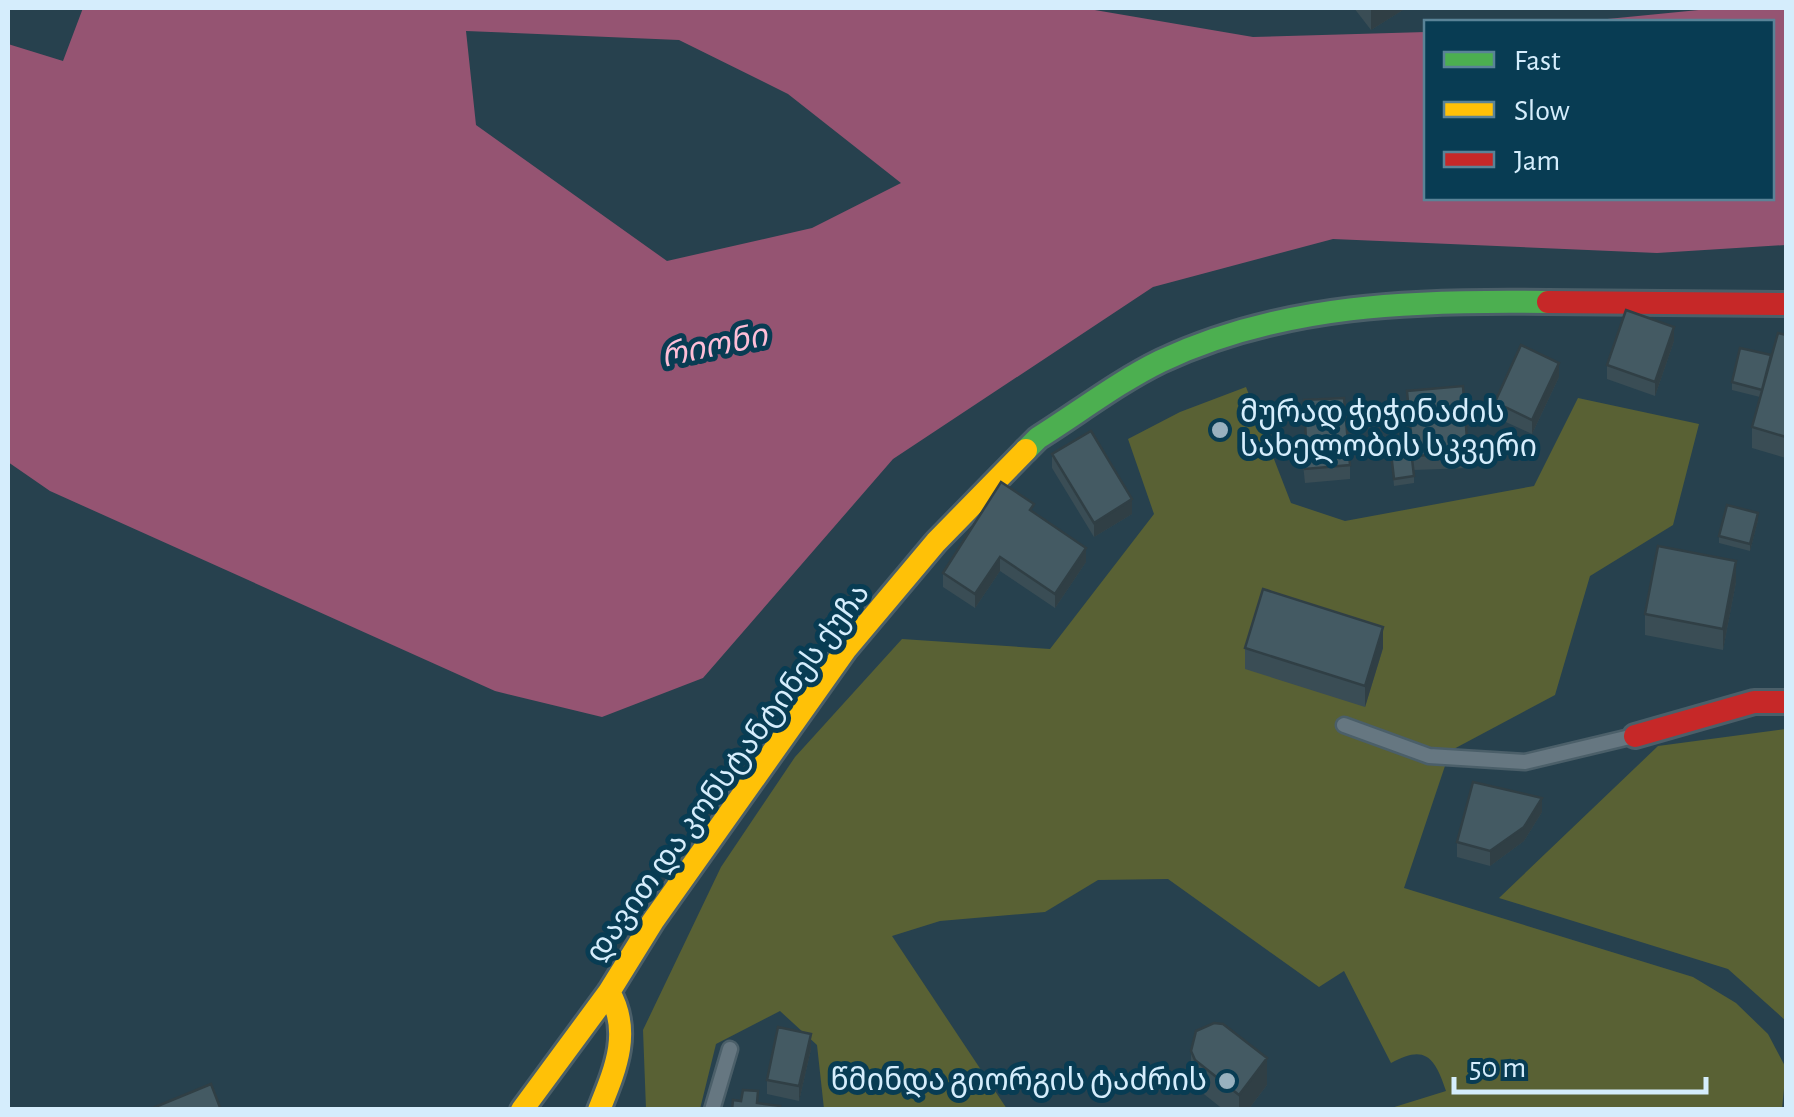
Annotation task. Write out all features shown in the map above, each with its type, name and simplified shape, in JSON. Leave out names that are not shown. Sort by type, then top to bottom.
[{"type":"main road","name":"დავით და კონსტანტინეს ქუჩა","points":[[522,1110],[846,649],[936,542],[1038,438],[1159,362],[1258,324],[1364,307],[1483,300],[1786,304]]},
{"type":"main road","points":[[1635,736],[1754,702],[1786,702]]},
{"type":"main road","points":[[599,1110],[620,1053],[622,1009],[608,992]]},
{"type":"lane","points":[[1344,725],[1429,756],[1525,762],[1635,736]]},
{"type":"lane","points":[[712,1110],[730,1049]]},
{"type":"green space","points":[[1246,387],[1291,503],[1345,521],[1534,486],[1578,398],[1699,424],[1673,525],[1590,576],[1555,695],[1450,751],[1404,888],[1693,977],[1736,1003],[1768,1034],[1786,1068],[1782,1109],[1388,1109],[1446,1091],[1433,1062],[1412,1055],[1391,1063],[1344,971],[1319,987],[1168,879],[1098,880],[1045,912],[940,921],[892,936],[1007,1109],[824,1109],[817,1045],[780,1011],[716,1044],[700,1109],[646,1109],[643,1030],[721,867],[795,757],[902,639],[1050,649],[1154,514],[1128,439],[1180,412]]},
{"type":"green space","points":[[1786,729],[1786,1021],[1728,969],[1499,898],[1658,746]]},
{"type":"water","name":"რიონი","points":[[83,8],[1083,8],[1253,37],[1424,32],[1424,200],[1774,200],[1774,20],[1597,20],[1719,8],[1786,8],[1786,245],[1657,253],[1333,239],[1153,287],[893,459],[703,678],[602,717],[495,691],[50,491],[8,462],[8,44],[63,61]],"holes":[[[466,31],[679,40],[788,94],[901,183],[812,228],[667,261],[476,125]]]},
{"type":"building","points":[[1626,310],[1674,327],[1655,382],[1607,365]]},
{"type":"building","points":[[1778,333],[1786,335],[1786,437],[1752,427]]},
{"type":"building","points":[[1521,345],[1559,363],[1532,420],[1495,402]]},
{"type":"building","points":[[1740,348],[1771,355],[1762,390],[1732,382]]},
{"type":"building","points":[[1463,386],[1468,453],[1413,456],[1407,391]]},
{"type":"building","points":[[1344,398],[1350,465],[1305,469],[1304,400]]},
{"type":"building","points":[[1091,431],[1132,499],[1094,523],[1052,454]]},
{"type":"building","points":[[1411,450],[1414,476],[1394,479],[1391,453]]},
{"type":"building","points":[[1001,482],[1034,504],[1030,510],[1086,548],[1055,594],[1000,557],[975,594],[943,573]]},
{"type":"building","points":[[1727,505],[1758,513],[1750,544],[1719,536]]},
{"type":"building","points":[[1658,546],[1736,561],[1723,629],[1645,614]]},
{"type":"building","points":[[1263,589],[1383,627],[1365,686],[1245,648]]},
{"type":"building","points":[[1473,782],[1542,798],[1524,827],[1490,851],[1457,842]]},
{"type":"building","points":[[1214,1023],[1223,1024],[1267,1058],[1239,1095],[1195,1060],[1191,1051],[1196,1031]]},
{"type":"building","points":[[778,1027],[811,1034],[799,1086],[767,1080]]},
{"type":"building","points":[[211,1084],[221,1110],[148,1110]]},
{"type":"building","points":[[743,1090],[758,1091],[757,1103],[780,1106],[779,1110],[732,1110],[733,1100],[741,1101]]},
{"type":"traffic: fast","points":[[1026,450],[1038,438],[1145,369],[1254,327],[1350,309],[1449,302],[1548,302]]},
{"type":"traffic: slow","points":[[522,1110],[609,992],[653,921],[846,649],[936,542],[1026,450]]},
{"type":"traffic: slow","points":[[599,1110],[619,1051],[619,1022],[609,992]]},
{"type":"traffic: jam","points":[[1548,302],[1786,304]]},
{"type":"traffic: jam","points":[[1635,736],[1754,702],[1786,702]]},
{"type":"place","name":"მურად ჭიჭინაძის სახელობის სკვერი","points":[[1220,430]]},
{"type":"place","name":"წმინდა გიორგის ტაძრის","points":[[1227,1081]]}]
